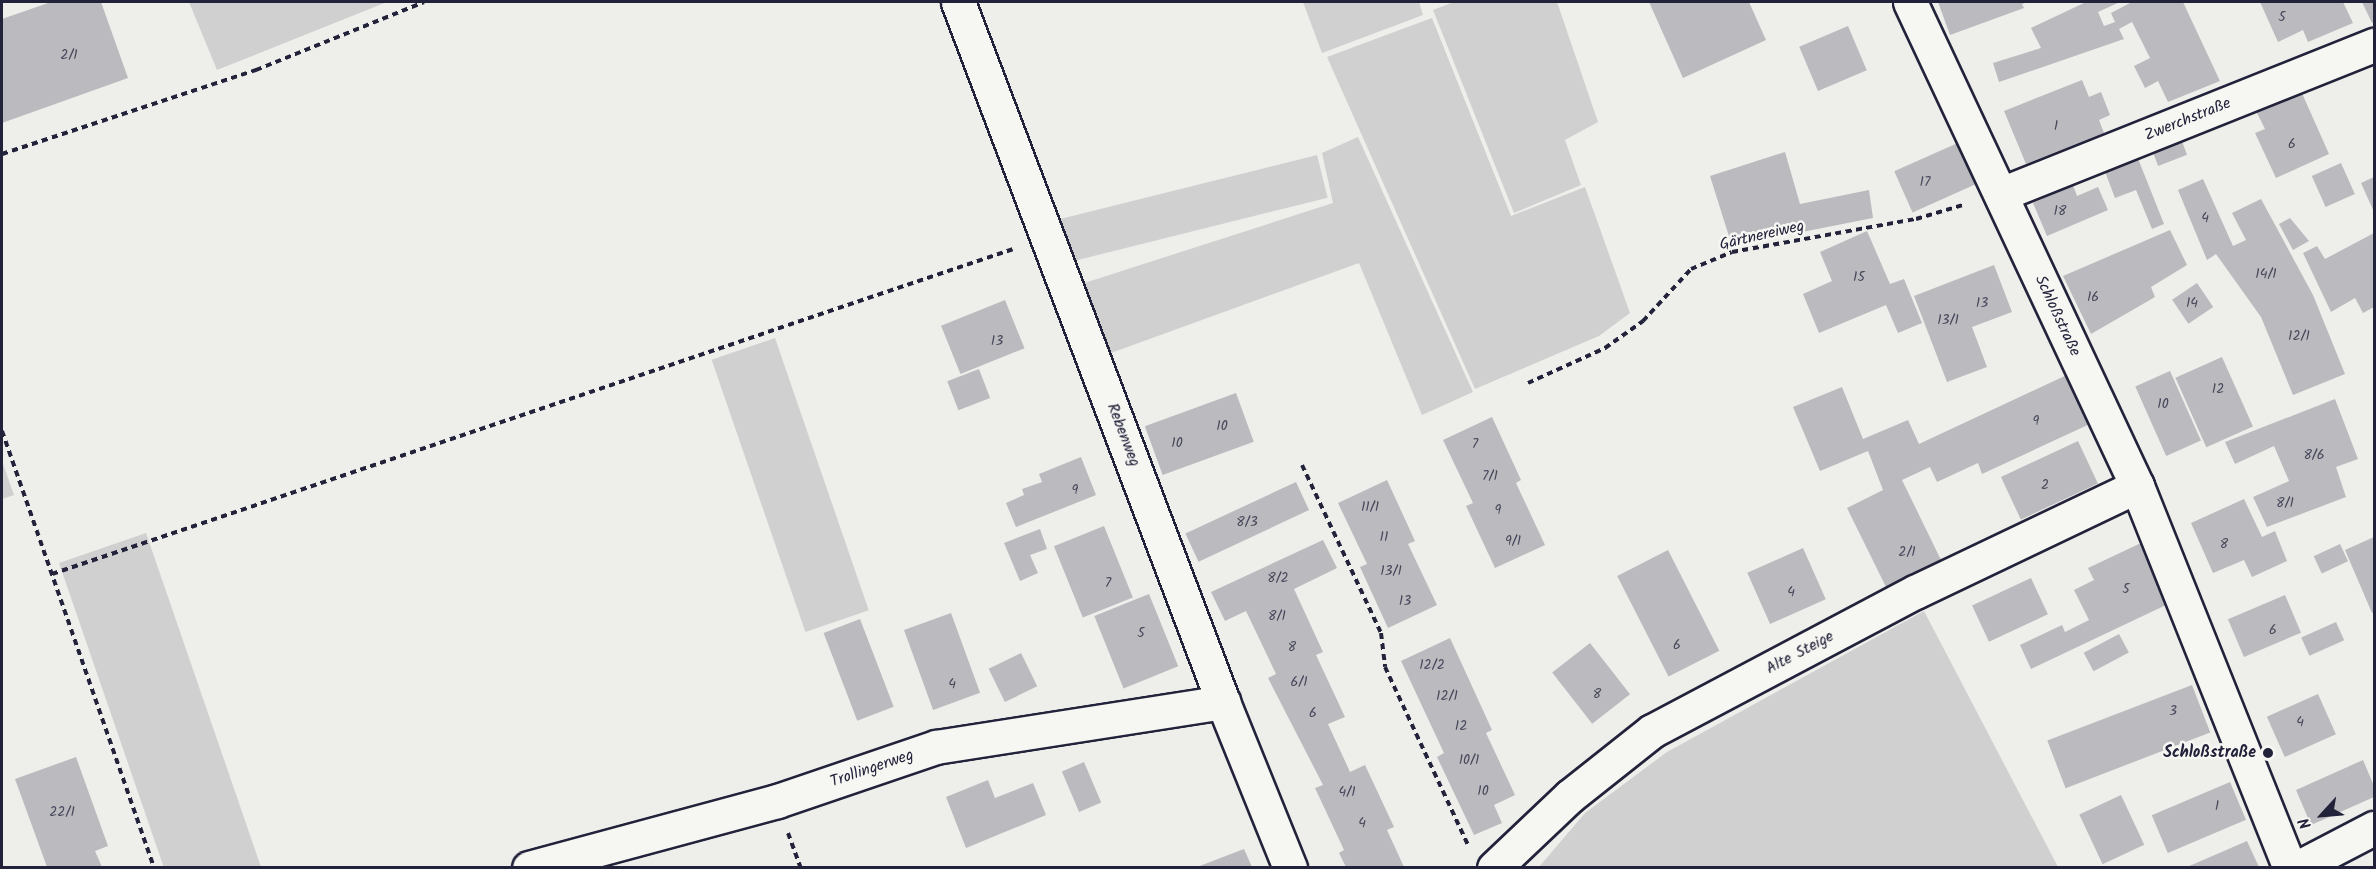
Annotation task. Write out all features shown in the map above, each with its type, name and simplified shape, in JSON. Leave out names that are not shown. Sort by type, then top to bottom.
[{"type":"street","name":"Rebenweg","points":[[958,2],[1045,238],[1223,702],[1290,867]]},
{"type":"street","name":"Schloßstraße","points":[[1910,2],[2137,486],[2290,867]]},
{"type":"street","name":"Zwerchstraße","points":[[2001,194],[2374,45]]},
{"type":"street","name":"Alte Steige","points":[[1494,867],[1570,796],[1652,731],[1915,592],[2137,486]]},
{"type":"street","name":"Trollingerweg","points":[[529,867],[777,801],[936,747],[1223,702]]},
{"type":"street","points":[[2297,867],[2374,828]]},
{"type":"path","points":[[2,154],[256,70],[424,2]]},
{"type":"path","name":"Gärtnereiweg","points":[[1528,383],[1605,348],[1643,321],[1691,269],[1732,252],[1916,219],[2001,194]]},
{"type":"path","points":[[52,574],[1045,238]]},
{"type":"path","points":[[2,431],[154,867]]},
{"type":"path","points":[[1302,465],[1381,633],[1385,667],[1469,847]]},
{"type":"shaded area","points":[[189,2],[387,2],[217,70]]},
{"type":"shaded area","points":[[1303,2],[1419,2],[1423,15],[1322,53]]},
{"type":"shaded area","points":[[1454,2],[1557,2],[1598,122],[1565,140],[1581,185],[1514,213],[1433,10]]},
{"type":"shaded area","points":[[1432,18],[1511,216],[1585,187],[1630,313],[1599,336],[1475,389],[1327,57]]},
{"type":"shaded area","points":[[1358,137],[1473,392],[1422,415],[1359,263],[1100,357],[1072,287],[1333,203],[1322,153]]},
{"type":"shaded area","points":[[1317,155],[1328,198],[1060,264],[1049,222]]},
{"type":"shaded area","points":[[775,338],[869,610],[805,632],[712,360]]},
{"type":"shaded area","points":[[2,461],[14,495],[2,499]]},
{"type":"shaded area","points":[[146,533],[261,867],[164,868],[59,563]]},
{"type":"shaded area","points":[[1924,611],[2058,867],[1539,867],[1585,813],[1667,752]]},
{"type":"building","points":[[51,2],[101,2],[128,78],[2,123],[2,19]]},
{"type":"building","points":[[1649,2],[1749,2],[1766,40],[1683,78]]},
{"type":"building","points":[[1938,2],[2028,2],[2022,4],[2024,8],[1950,35]]},
{"type":"building","points":[[2086,2],[2120,2],[2098,12],[2104,26],[2115,22],[2111,13],[2132,2],[2183,2],[2220,81],[2168,102],[2158,81],[2145,88],[2134,66],[2150,58],[2132,22],[2119,29],[2124,39],[1999,82],[1993,63],[2041,48],[2031,28]]},
{"type":"building","points":[[2260,2],[2343,2],[2353,23],[2308,42],[2303,30],[2278,42]]},
{"type":"building","points":[[2362,2],[2374,2],[2374,22],[2372,23]]},
{"type":"building","points":[[1848,26],[1867,70],[1818,91],[1799,47]]},
{"type":"building","points":[[2082,80],[2089,97],[2101,92],[2110,115],[2099,120],[2104,133],[2026,164],[2004,111]]},
{"type":"building","points":[[2301,91],[2329,154],[2276,178],[2255,133],[2265,129],[2255,109]]},
{"type":"building","points":[[2181,139],[2187,155],[2158,166],[2152,150]]},
{"type":"building","points":[[1960,142],[1978,183],[1913,212],[1894,171]]},
{"type":"building","points":[[1785,152],[1800,204],[1869,190],[1873,218],[1732,246],[1710,176]]},
{"type":"building","points":[[2137,156],[2164,224],[2152,229],[2136,190],[2115,198],[2104,169]]},
{"type":"building","points":[[2341,163],[2355,194],[2326,207],[2312,176]]},
{"type":"building","points":[[2374,177],[2374,212],[2361,183]]},
{"type":"building","points":[[2203,179],[2233,246],[2246,240],[2232,213],[2261,199],[2313,295],[2345,374],[2293,395],[2261,317],[2216,254],[2207,260],[2178,190]]},
{"type":"building","points":[[2073,185],[2077,196],[2098,187],[2108,210],[2047,236],[2033,203]]},
{"type":"building","points":[[2290,218],[2309,241],[2293,250],[2279,224]]},
{"type":"building","points":[[2170,230],[2187,265],[2151,287],[2155,297],[2091,334],[2063,276]]},
{"type":"building","points":[[1867,231],[1890,284],[1904,279],[1922,323],[1898,333],[1886,305],[1819,333],[1803,294],[1832,281],[1820,252]]},
{"type":"building","points":[[2374,233],[2374,307],[2363,313],[2355,298],[2331,312],[2303,253],[2317,246],[2325,259]]},
{"type":"building","points":[[1994,265],[2012,312],[1972,327],[1987,367],[1947,382],[1914,296]]},
{"type":"building","points":[[2197,283],[2213,307],[2188,324],[2172,300]]},
{"type":"building","points":[[1005,300],[1024,348],[961,374],[941,326]]},
{"type":"building","points":[[2222,357],[2253,426],[2206,447],[2175,378]]},
{"type":"building","points":[[979,369],[990,398],[958,410],[947,381]]},
{"type":"building","points":[[2170,371],[2201,440],[2166,456],[2135,386]]},
{"type":"building","points":[[2069,374],[2092,423],[1982,474],[1978,463],[1937,482],[1930,467],[1902,480],[1941,560],[1886,587],[1847,508],[1883,490],[1868,451],[1820,471],[1793,407],[1842,387],[1863,439],[1908,420],[1919,444]]},
{"type":"building","points":[[1236,393],[1254,442],[1163,475],[1145,426]]},
{"type":"building","points":[[2335,399],[2358,459],[2336,467],[2346,497],[2267,527],[2253,497],[2289,481],[2274,446],[2235,464],[2225,442]]},
{"type":"building","points":[[1492,417],[1521,480],[1516,483],[1545,545],[1495,568],[1466,506],[1473,503],[1443,440]]},
{"type":"building","points":[[2078,441],[2098,484],[2021,520],[2001,477]]},
{"type":"building","points":[[1081,457],[1096,495],[1016,527],[1006,503],[1024,495],[1022,489],[1042,482],[1039,474]]},
{"type":"building","points":[[1387,480],[1415,541],[1408,544],[1437,605],[1388,628],[1360,567],[1367,564],[1338,503]]},
{"type":"building","points":[[1296,482],[1309,510],[1199,562],[1185,534]]},
{"type":"building","points":[[2244,499],[2262,537],[2275,531],[2287,561],[2252,577],[2244,560],[2213,573],[2191,523]]},
{"type":"building","points":[[1104,526],[1133,597],[1083,618],[1054,546]]},
{"type":"building","points":[[1040,529],[1047,549],[1030,555],[1038,573],[1020,581],[1004,543]]},
{"type":"building","points":[[2374,537],[2374,612],[2372,613],[2345,550]]},
{"type":"building","points":[[1323,540],[1337,568],[1294,589],[1323,652],[1316,655],[1345,717],[1328,724],[1350,772],[1365,765],[1394,827],[1387,830],[1404,867],[1346,867],[1339,853],[1344,850],[1315,788],[1323,785],[1268,678],[1276,674],[1246,611],[1225,621],[1211,592]]},
{"type":"building","points":[[2141,543],[2166,605],[2031,669],[2020,645],[2062,625],[2065,632],[2089,620],[2074,590],[2094,580],[2088,568]]},
{"type":"building","points":[[2340,544],[2348,561],[2322,573],[2314,556]]},
{"type":"building","points":[[1803,548],[1826,599],[1770,624],[1747,573]]},
{"type":"building","points":[[1668,550],[1719,651],[1669,677],[1617,576]]},
{"type":"building","points":[[2031,578],[2048,614],[1989,642],[1972,605]]},
{"type":"building","points":[[1149,594],[1178,666],[1124,688],[1094,616]]},
{"type":"building","points":[[2285,595],[2301,633],[2244,657],[2228,619]]},
{"type":"building","points":[[951,613],[980,693],[933,710],[904,630]]},
{"type":"building","points":[[860,619],[894,707],[857,721],[824,633]]},
{"type":"building","points":[[2336,622],[2344,640],[2309,656],[2301,637]]},
{"type":"building","points":[[2119,634],[2129,653],[2094,671],[2084,653]]},
{"type":"building","points":[[1450,638],[1492,730],[1486,733],[1515,795],[1494,805],[1502,823],[1474,835],[1437,757],[1444,753],[1401,661]]},
{"type":"building","points":[[1590,643],[1630,694],[1592,724],[1552,673]]},
{"type":"building","points":[[1021,653],[1037,686],[1005,702],[989,669]]},
{"type":"building","points":[[2192,685],[2210,733],[2066,788],[2047,741]]},
{"type":"building","points":[[2318,694],[2336,734],[2285,757],[2267,717]]},
{"type":"building","points":[[76,757],[108,846],[95,851],[102,867],[47,867],[15,779]]},
{"type":"building","points":[[2363,760],[2374,786],[2374,797],[2311,825],[2296,790]]},
{"type":"building","points":[[1084,762],[1101,803],[1079,812],[1062,771]]},
{"type":"building","points":[[988,780],[995,798],[1033,783],[1046,815],[966,848],[946,797]]},
{"type":"building","points":[[2230,782],[2246,820],[2168,853],[2152,815]]},
{"type":"building","points":[[2121,795],[2144,845],[2103,864],[2079,814]]},
{"type":"building","points":[[2247,841],[2259,867],[2187,867]]},
{"type":"building","points":[[1244,849],[1252,867],[1197,867]]},
{"type":"place","name":"Schloßstraße","points":[[2268,753]]}]
